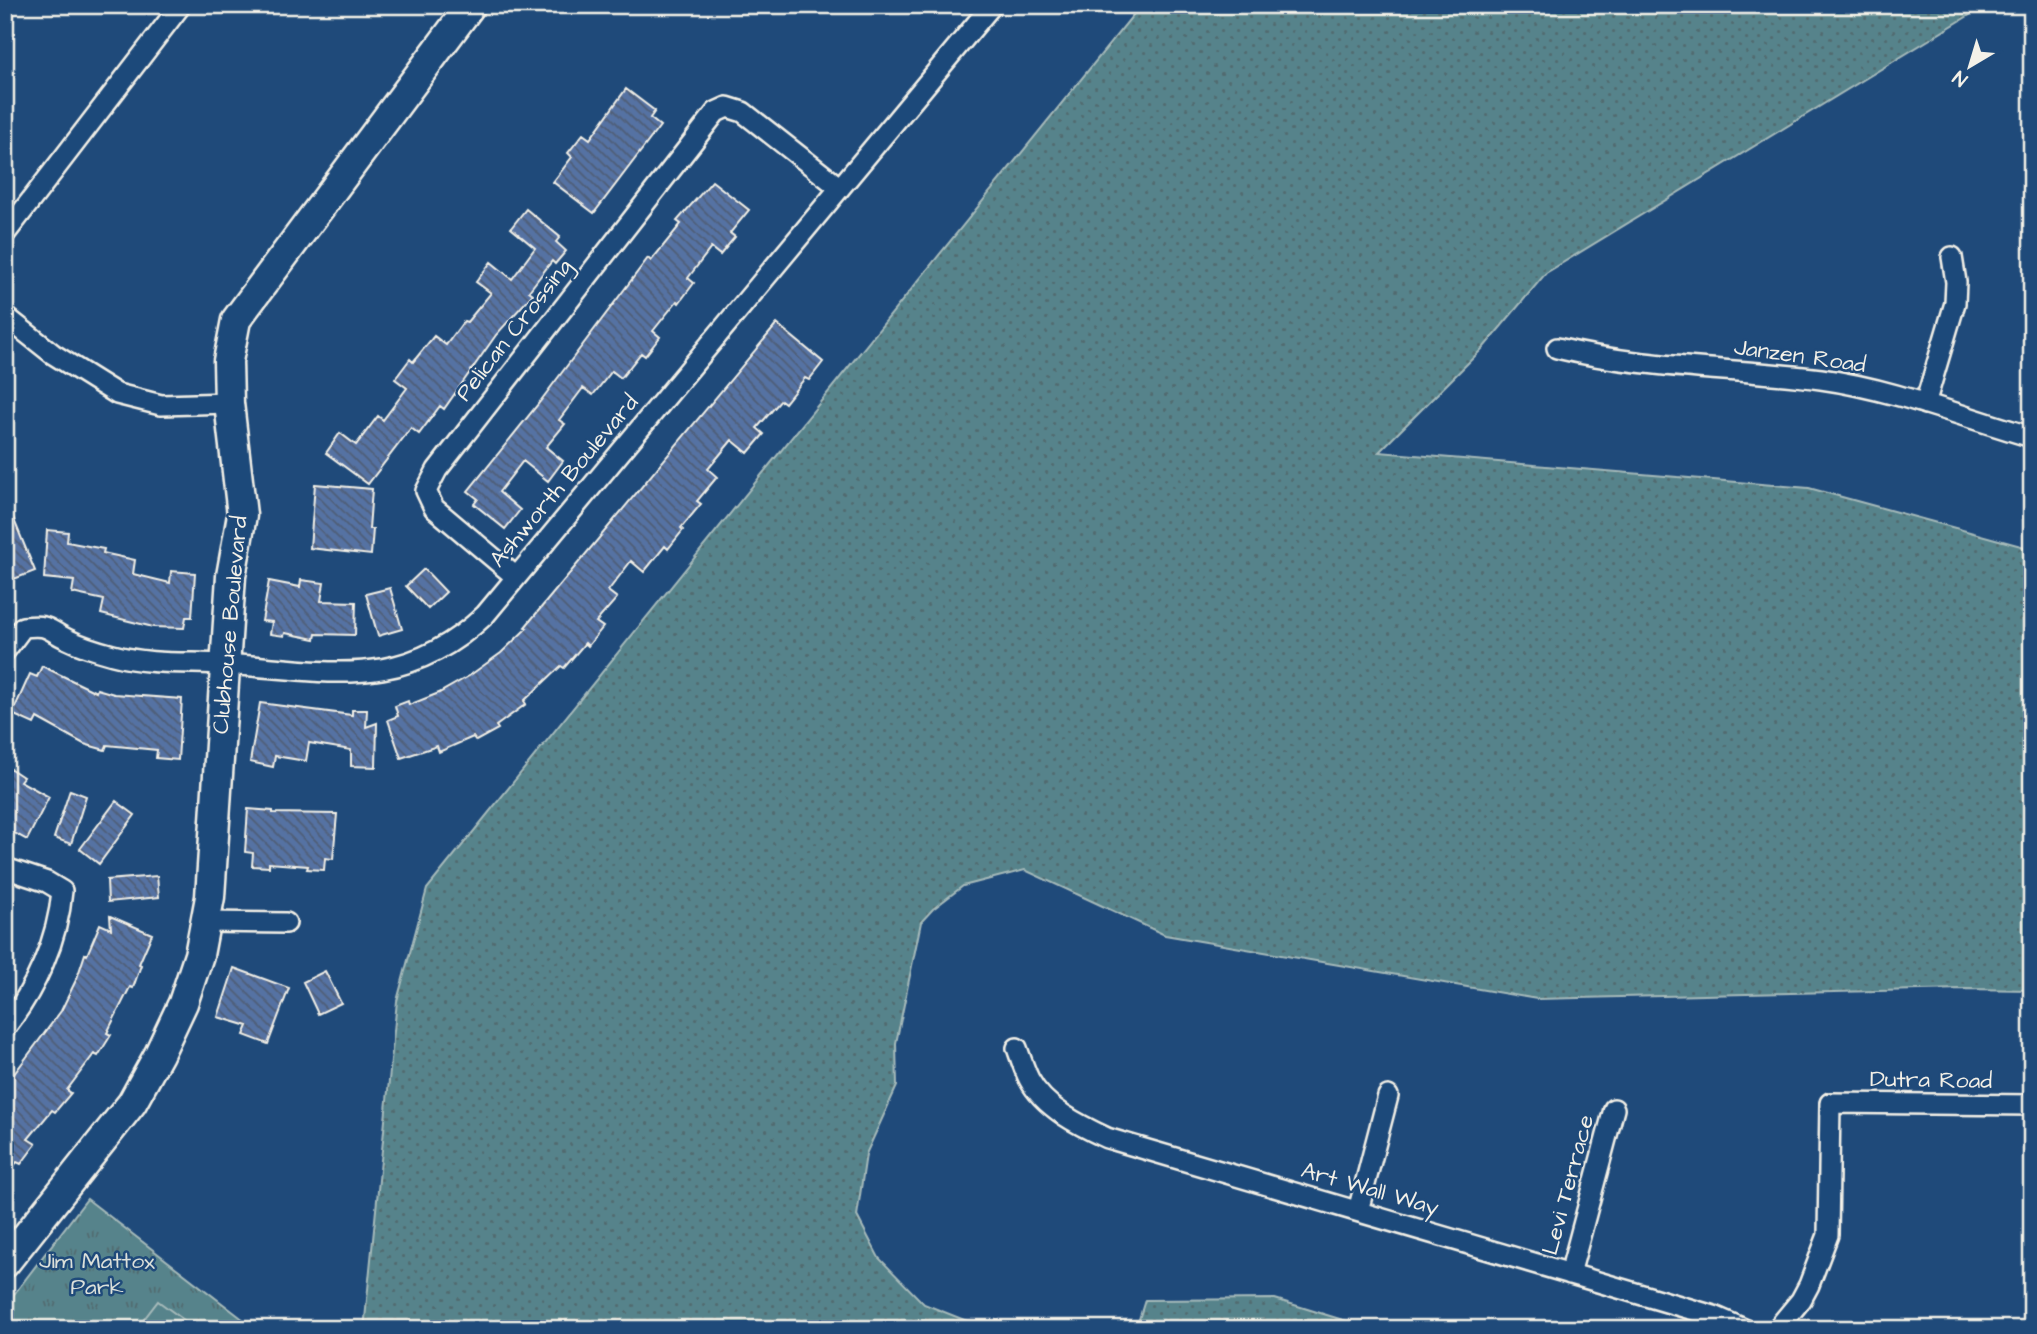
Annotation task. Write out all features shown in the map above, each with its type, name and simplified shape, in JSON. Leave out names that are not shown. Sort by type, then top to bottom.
[{"type":"street","points":[[5,234],[181,5]]},
{"type":"street","name":"Clubhouse Boulevard","points":[[5,1263],[132,1103],[183,1003],[199,955],[210,897],[231,576],[242,515],[229,402],[228,361],[236,320],[470,6]]},
{"type":"street","name":"Ashworth Boulevard","points":[[5,651],[23,627],[40,625],[67,639],[112,655],[150,662],[224,664],[344,673],[392,668],[440,650],[468,631],[516,577],[840,188],[985,8]]},
{"type":"street","name":"Pelican Crossing","points":[[516,577],[434,508],[426,491],[437,470],[716,112],[727,107],[743,112],[840,188]]},
{"type":"street","points":[[1925,404],[1955,303],[1956,282],[1952,257]]},
{"type":"street","points":[[5,316],[52,354],[117,394],[161,405],[229,402]]},
{"type":"street","name":"Janzen Road","points":[[1557,348],[1599,358],[1823,380],[1925,404],[2032,437]]},
{"type":"street","points":[[5,868],[47,882],[62,891],[53,940],[33,984],[5,1028]]},
{"type":"street","points":[[205,922],[286,923]]},
{"type":"street","name":"Art Wall Way","points":[[1017,1048],[1037,1091],[1055,1108],[1107,1138],[1714,1315],[1744,1329]]},
{"type":"street","points":[[1358,1211],[1388,1096]]},
{"type":"street","name":"Dutra Road","points":[[1777,1329],[1801,1300],[1828,1235],[1830,1103],[2032,1105]]},
{"type":"street","name":"Levi Terrace","points":[[1570,1273],[1614,1110]]},
{"type":"green space","points":[[1141,5],[1986,5],[1546,273],[1484,347],[1379,452],[1809,488],[2032,549],[2032,990],[1963,989],[1537,999],[1165,935],[1025,870],[963,886],[921,922],[896,1043],[897,1086],[866,1154],[857,1216],[879,1258],[924,1304],[987,1329],[364,1329],[397,1001],[427,889]]},
{"type":"green space","name":"Jim Mattox Park","points":[[87,1199],[253,1327],[252,1329],[5,1329],[5,1306]]},
{"type":"green space","points":[[1275,1299],[1372,1329],[1136,1329],[1145,1300]]},
{"type":"green space","points":[[158,1301],[196,1329],[149,1329],[141,1323]]},
{"type":"building","points":[[626,89],[655,111],[650,118],[660,126],[594,213],[553,182],[572,157],[568,153],[583,134],[590,139]]},
{"type":"building","points":[[712,181],[749,210],[730,233],[735,237],[720,255],[711,248],[688,278],[694,283],[653,331],[660,337],[645,356],[641,353],[621,378],[612,371],[593,395],[583,388],[559,420],[565,424],[546,447],[563,461],[548,481],[523,461],[499,492],[520,510],[505,529],[474,504],[478,499],[468,491],[539,403],[648,258],[651,261],[681,224],[677,221]]},
{"type":"building","points":[[526,209],[560,237],[556,242],[566,251],[555,264],[552,261],[529,291],[533,294],[496,335],[444,409],[440,406],[419,434],[411,428],[368,484],[326,453],[340,433],[356,445],[378,416],[383,420],[407,388],[395,379],[410,359],[413,362],[434,336],[446,345],[491,293],[476,282],[491,262],[512,279],[535,248],[511,228]]},
{"type":"building","points":[[777,324],[823,362],[809,380],[805,378],[785,403],[781,400],[757,428],[764,434],[748,453],[732,440],[708,469],[717,477],[697,501],[701,504],[668,549],[665,546],[644,572],[631,561],[608,591],[617,598],[596,622],[603,627],[588,646],[585,643],[564,668],[561,666],[524,701],[526,704],[496,726],[498,729],[476,741],[473,737],[439,752],[437,746],[401,758],[388,720],[398,716],[395,706],[408,701],[409,705],[439,693],[469,676],[501,653],[527,628],[525,627]]},
{"type":"building","points":[[315,484],[372,489],[369,529],[373,529],[371,555],[310,548]]},
{"type":"building","points":[[5,498],[35,571],[14,579],[5,558]]},
{"type":"building","points":[[47,530],[68,532],[67,542],[104,549],[103,553],[135,560],[133,574],[170,583],[171,571],[195,573],[192,617],[186,617],[184,628],[153,627],[101,614],[104,600],[72,593],[74,581],[44,578]]},
{"type":"building","points":[[424,569],[446,592],[428,609],[406,586]]},
{"type":"building","points":[[301,580],[324,583],[321,601],[356,602],[355,635],[316,634],[315,639],[285,633],[284,636],[270,634],[272,622],[262,621],[269,581],[300,587]]},
{"type":"building","points":[[390,588],[402,629],[378,636],[366,594]]},
{"type":"building","points":[[42,666],[96,692],[97,689],[114,694],[182,699],[178,760],[156,758],[157,750],[107,745],[105,750],[84,744],[37,718],[34,724],[12,714],[30,674],[37,677]]},
{"type":"building","points":[[260,703],[352,715],[352,710],[367,710],[366,727],[377,723],[376,767],[351,766],[351,750],[309,743],[306,761],[275,756],[273,767],[250,762]]},
{"type":"building","points":[[5,765],[23,777],[20,781],[49,797],[27,840],[5,828]]},
{"type":"building","points":[[70,790],[86,796],[71,844],[54,838]]},
{"type":"building","points":[[116,801],[135,815],[99,864],[80,849]]},
{"type":"building","points":[[248,809],[273,813],[337,814],[333,859],[325,858],[324,870],[269,863],[269,867],[252,866],[253,853],[245,852]]},
{"type":"building","points":[[157,876],[159,897],[108,902],[107,880]]},
{"type":"building","points":[[110,916],[152,934],[139,964],[141,965],[133,988],[130,987],[107,1033],[111,1035],[98,1056],[94,1054],[67,1090],[71,1093],[55,1112],[52,1110],[28,1139],[36,1144],[21,1164],[17,1162],[5,1177],[5,1086],[61,1011],[100,924],[111,929]]},
{"type":"building","points":[[234,968],[289,988],[268,1044],[244,1035],[248,1026],[218,1017]]},
{"type":"building","points":[[325,971],[341,1003],[318,1014],[303,982]]}]
